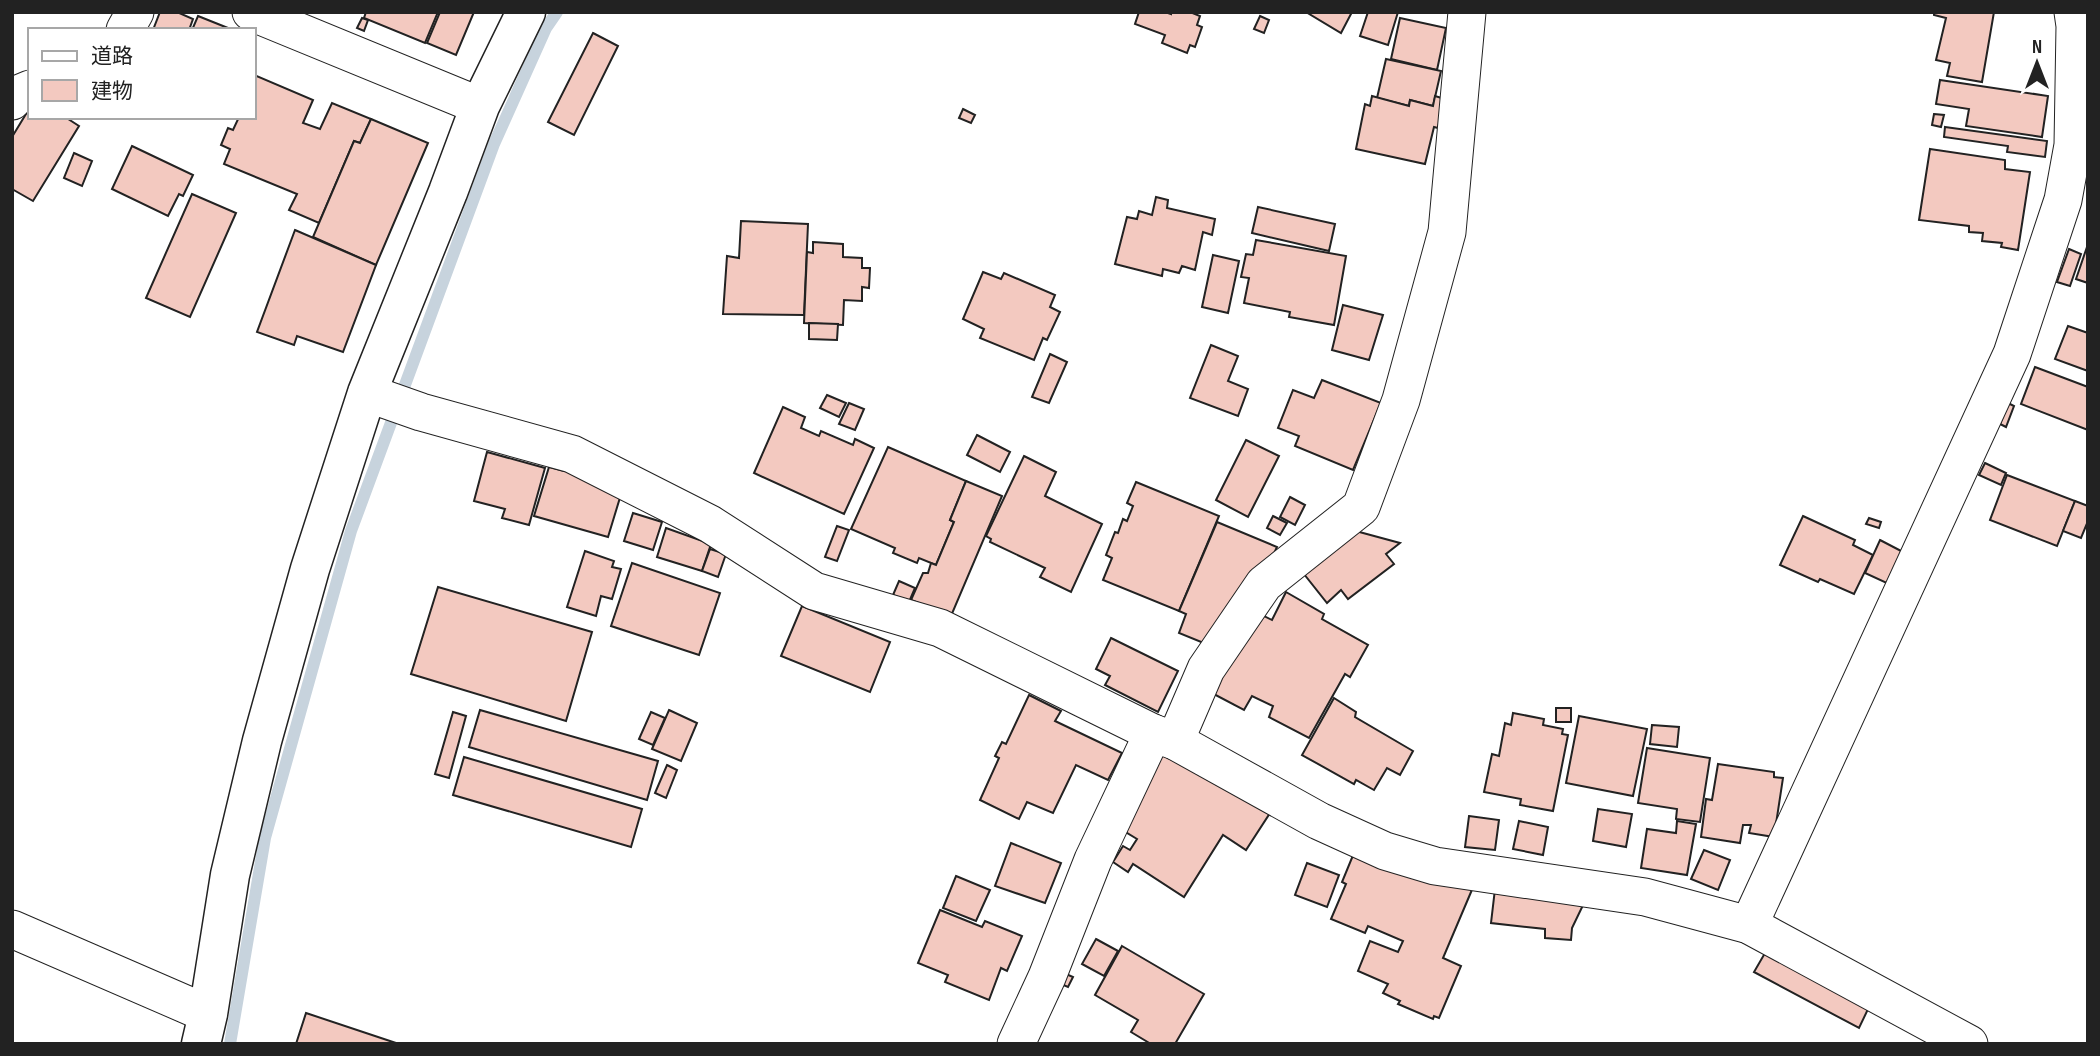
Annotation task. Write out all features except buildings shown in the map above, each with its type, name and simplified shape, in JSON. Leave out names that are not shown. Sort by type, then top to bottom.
[{"type":"street","points":[[126,28],[135,12]]},
{"type":"street","points":[[251,12],[480,106]]},
{"type":"street","points":[[12,929],[204,1029],[230,875],[262,741],[310,569],[388,400],[448,192],[480,106],[526,12]]},
{"type":"street","points":[[1016,1044],[1047,977],[1093,860],[1206,669],[1264,584],[1362,507],[1401,400],[1447,232],[1467,12]]},
{"type":"street","points":[[1749,925],[2012,354],[2075,204],[2073,12]]},
{"type":"street","points":[[12,101],[18,94],[28,90]]},
{"type":"street","points":[[388,400],[572,454],[710,524],[814,591],[940,628],[1164,737],[1319,821],[1385,851],[1435,866],[1645,897],[1749,925],[1969,1044]]},
{"type":"waterway","points":[[230,1044],[265,838],[351,531],[494,144],[546,28],[557,12]]}]
